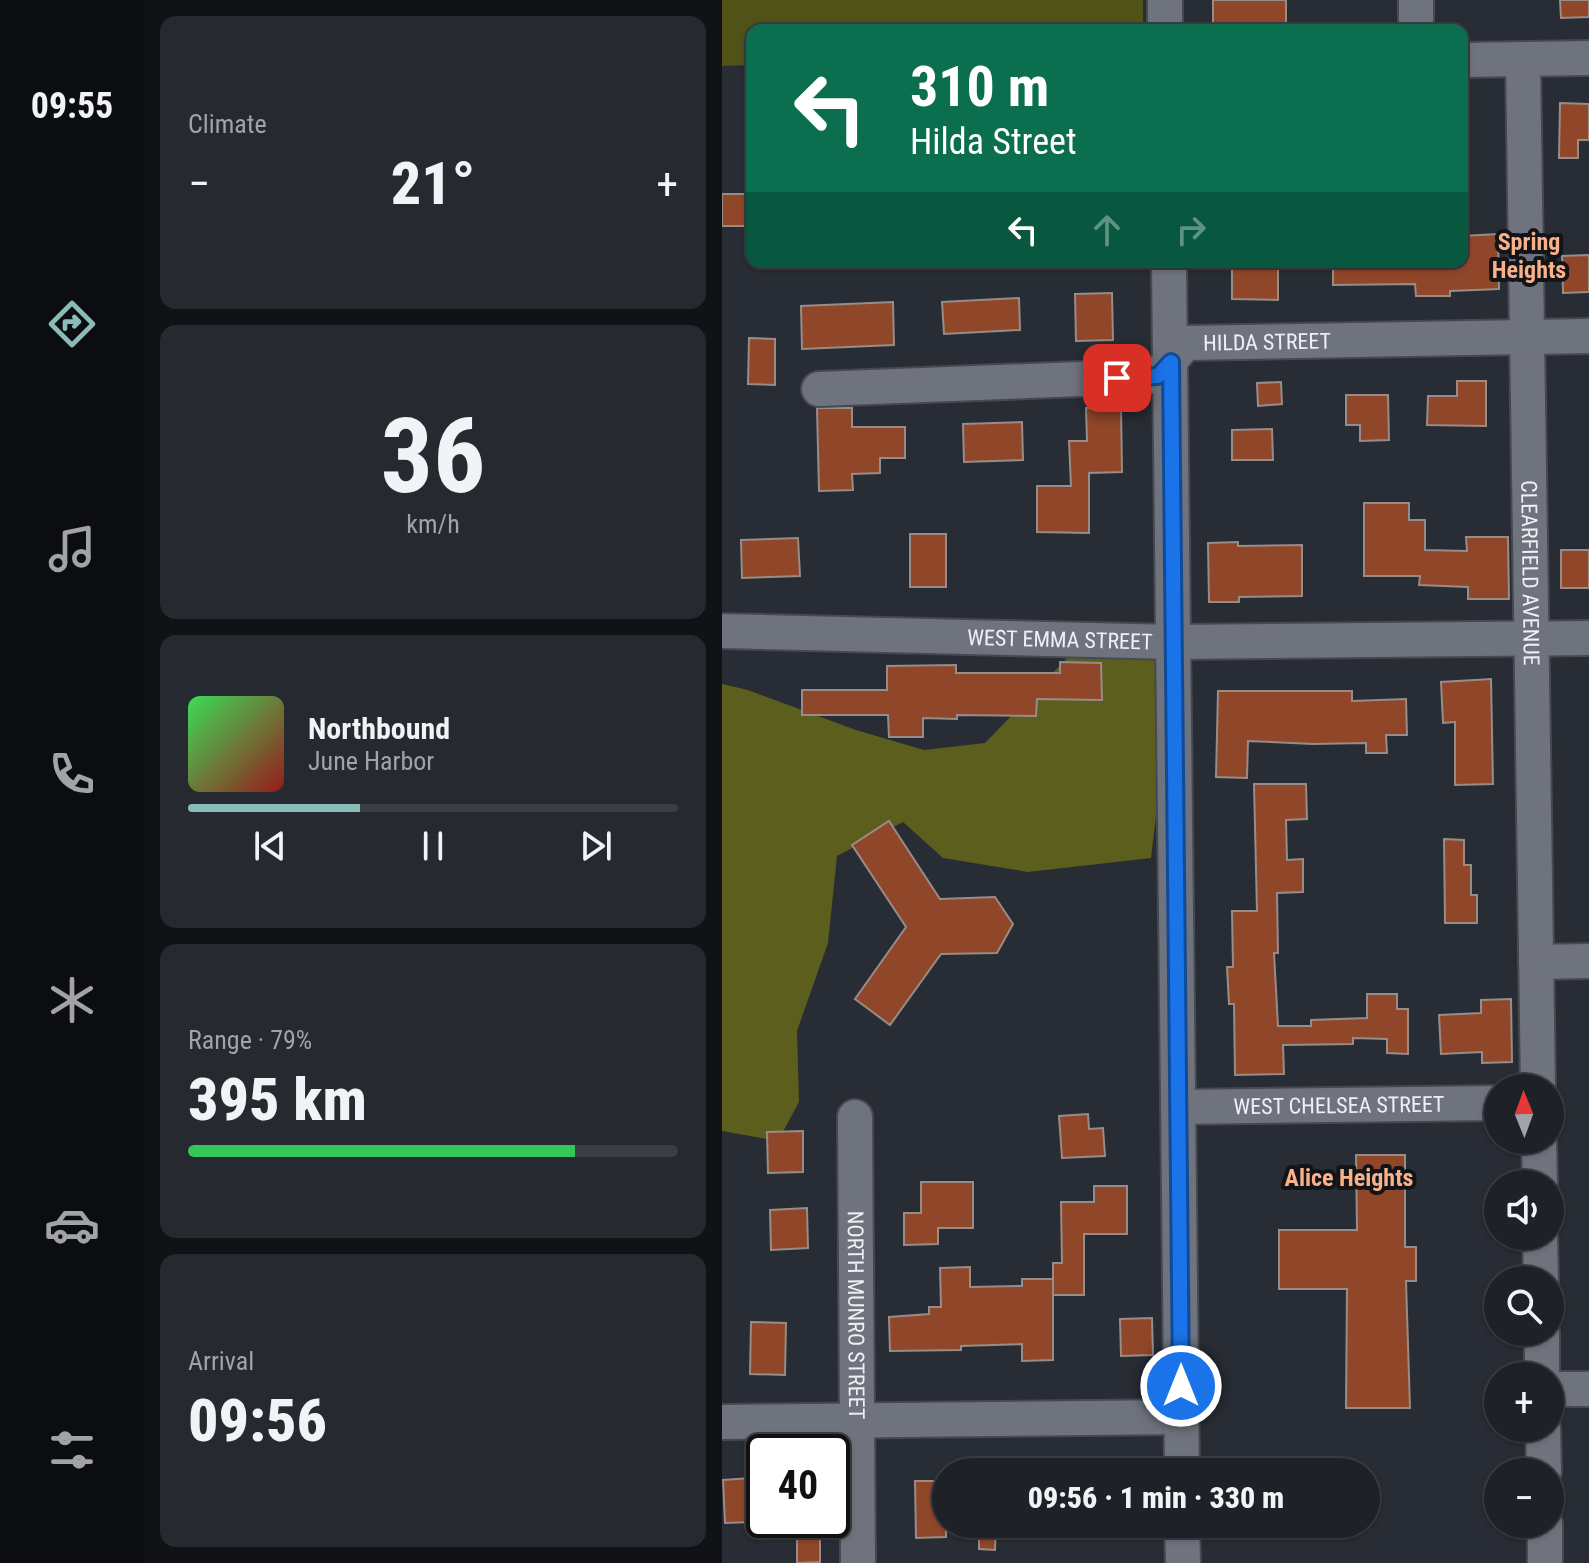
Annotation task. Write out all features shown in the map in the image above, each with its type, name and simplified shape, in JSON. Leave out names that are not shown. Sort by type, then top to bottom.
[{"type":"street","points":[[1165,0],[1165,24]]},
{"type":"street","points":[[1416,0],[1416,24]]},
{"type":"street","points":[[1468,60],[1589,58]]},
{"type":"street","name":"CLEARFIELD AVENUE","points":[[1523,59],[1538,1074]]},
{"type":"street","points":[[1169,268],[1182,1458]]},
{"type":"street","name":"HILDA STREET","points":[[819,389],[1158,376],[1185,343],[1589,336]]},
{"type":"street","name":"WEST EMMA STREET","points":[[722,631],[1175,642],[1589,638]]},
{"type":"street","points":[[1536,962],[1589,961]]},
{"type":"street","name":"WEST CHELSEA STREET","points":[[1179,1107],[1484,1103]]},
{"type":"street","name":"NORTH MUNRO STREET","points":[[855,1117],[858,1563]]},
{"type":"street","points":[[1564,1389],[1589,1389]]},
{"type":"street","points":[[722,1422],[1182,1417]]},
{"type":"street","points":[[1182,1538],[1183,1563]]},
{"type":"street","points":[[1545,1538],[1545,1563]]},
{"type":"shaded area","points":[[722,0],[1143,0],[1143,24],[746,24],[746,65],[722,66]]},
{"type":"shaded area","points":[[1073,652],[1164,654],[1165,742],[1151,858],[1028,872],[943,858],[903,822],[837,856],[828,943],[797,1031],[799,1102],[778,1141],[722,1131],[722,684],[924,750],[985,743]]},
{"type":"building","points":[[1213,0],[1286,0],[1286,24],[1213,24]]},
{"type":"building","points":[[1560,0],[1589,0],[1589,17],[1561,18]]},
{"type":"building","points":[[1560,103],[1589,104],[1589,140],[1578,140],[1578,158],[1559,158]]},
{"type":"building","points":[[722,194],[746,194],[746,226],[722,226]]},
{"type":"building","points":[[1498,234],[1499,289],[1450,291],[1450,296],[1416,296],[1415,284],[1333,285],[1333,268],[1468,268],[1468,236]]},
{"type":"building","points":[[1589,255],[1589,292],[1563,293],[1562,256]]},
{"type":"building","points":[[1232,268],[1278,268],[1278,300],[1232,299]]},
{"type":"building","points":[[1112,293],[1113,340],[1076,341],[1075,294]]},
{"type":"building","points":[[1019,298],[1020,330],[944,334],[942,302]]},
{"type":"building","points":[[893,302],[894,345],[802,349],[801,306]]},
{"type":"building","points":[[749,338],[775,339],[775,385],[748,384]]},
{"type":"building","points":[[1457,381],[1486,381],[1486,426],[1427,425],[1428,396],[1457,396]]},
{"type":"building","points":[[1281,382],[1282,404],[1258,406],[1257,383]]},
{"type":"building","points":[[1346,395],[1388,395],[1389,440],[1360,441],[1360,425],[1346,425]]},
{"type":"building","points":[[1121,407],[1122,472],[1089,473],[1089,533],[1037,532],[1037,486],[1071,486],[1069,441],[1087,441],[1086,408]]},
{"type":"building","points":[[817,408],[852,408],[852,427],[905,427],[905,458],[880,458],[880,473],[852,474],[853,490],[819,491]]},
{"type":"building","points":[[1022,422],[1023,460],[964,462],[963,424]]},
{"type":"building","points":[[1272,429],[1273,460],[1232,460],[1232,430]]},
{"type":"building","points":[[1364,503],[1409,503],[1409,520],[1425,520],[1425,550],[1467,551],[1466,537],[1508,537],[1509,599],[1468,599],[1468,587],[1419,585],[1420,576],[1364,576]]},
{"type":"building","points":[[910,534],[946,534],[946,587],[910,587]]},
{"type":"building","points":[[798,538],[800,576],[742,578],[741,540]]},
{"type":"building","points":[[1238,542],[1238,546],[1302,545],[1302,596],[1239,597],[1239,602],[1209,602],[1208,543]]},
{"type":"building","points":[[1561,550],[1589,550],[1589,588],[1561,588]]},
{"type":"building","points":[[1060,662],[1101,663],[1102,700],[1037,699],[1036,716],[923,718],[923,737],[889,737],[888,715],[802,715],[802,690],[887,690],[887,666],[956,665],[956,673],[1060,673]]},
{"type":"building","points":[[1491,679],[1493,784],[1455,785],[1455,722],[1443,723],[1441,682]]},
{"type":"building","points":[[1218,691],[1352,691],[1352,701],[1406,699],[1407,735],[1386,735],[1387,753],[1366,753],[1366,743],[1248,741],[1247,778],[1216,777]]},
{"type":"building","points":[[1254,784],[1306,784],[1307,819],[1286,820],[1287,860],[1303,859],[1303,892],[1277,893],[1278,953],[1274,953],[1278,1026],[1311,1026],[1311,1020],[1367,1018],[1367,994],[1397,994],[1397,1009],[1408,1009],[1408,1054],[1387,1053],[1387,1039],[1353,1038],[1353,1044],[1283,1045],[1284,1074],[1235,1075],[1234,1004],[1229,1004],[1227,967],[1233,967],[1232,911],[1257,911]]},
{"type":"building","points":[[889,821],[940,899],[995,897],[1013,924],[997,953],[941,954],[890,1025],[855,999],[906,927],[852,845]]},
{"type":"building","points":[[1444,839],[1464,840],[1464,865],[1471,865],[1471,895],[1477,895],[1477,923],[1445,923]]},
{"type":"building","points":[[1511,999],[1512,1062],[1482,1063],[1482,1052],[1441,1054],[1439,1015],[1481,1013],[1481,1000]]},
{"type":"building","points":[[1088,1114],[1089,1129],[1103,1128],[1105,1156],[1062,1158],[1059,1116]]},
{"type":"building","points":[[803,1131],[803,1172],[768,1173],[767,1132]]},
{"type":"building","points":[[1356,1155],[1405,1155],[1405,1247],[1416,1247],[1416,1281],[1406,1281],[1410,1408],[1346,1408],[1347,1289],[1279,1289],[1279,1230],[1357,1230]]},
{"type":"building","points":[[921,1182],[973,1182],[973,1228],[938,1228],[938,1244],[904,1245],[904,1213],[921,1213]]},
{"type":"building","points":[[1094,1186],[1127,1186],[1127,1234],[1084,1234],[1084,1295],[1053,1295],[1053,1360],[1022,1361],[1022,1344],[961,1346],[961,1350],[890,1351],[889,1317],[929,1314],[929,1307],[941,1307],[940,1268],[970,1267],[970,1287],[1022,1286],[1022,1279],[1053,1279],[1053,1263],[1062,1263],[1061,1202],[1094,1202]]},
{"type":"building","points":[[807,1208],[808,1248],[771,1250],[770,1210]]},
{"type":"building","points":[[1152,1318],[1153,1355],[1121,1356],[1120,1319]]},
{"type":"building","points":[[751,1322],[786,1323],[785,1375],[750,1374]]},
{"type":"building","points":[[746,1478],[746,1522],[725,1523],[723,1480]]},
{"type":"building","points":[[915,1481],[932,1481],[932,1537],[916,1538]]},
{"type":"building","points":[[797,1538],[820,1538],[820,1562],[797,1563]]},
{"type":"building","points":[[979,1538],[995,1538],[995,1550],[979,1549]]},
{"type":"district","name":"Spring Heights","points":[[1529,256]]},
{"type":"district","name":"Alice Heights","points":[[1349,1178]]},
{"type":"route","points":[[1117,378],[1158,376],[1171,362],[1181,1386]]}]
